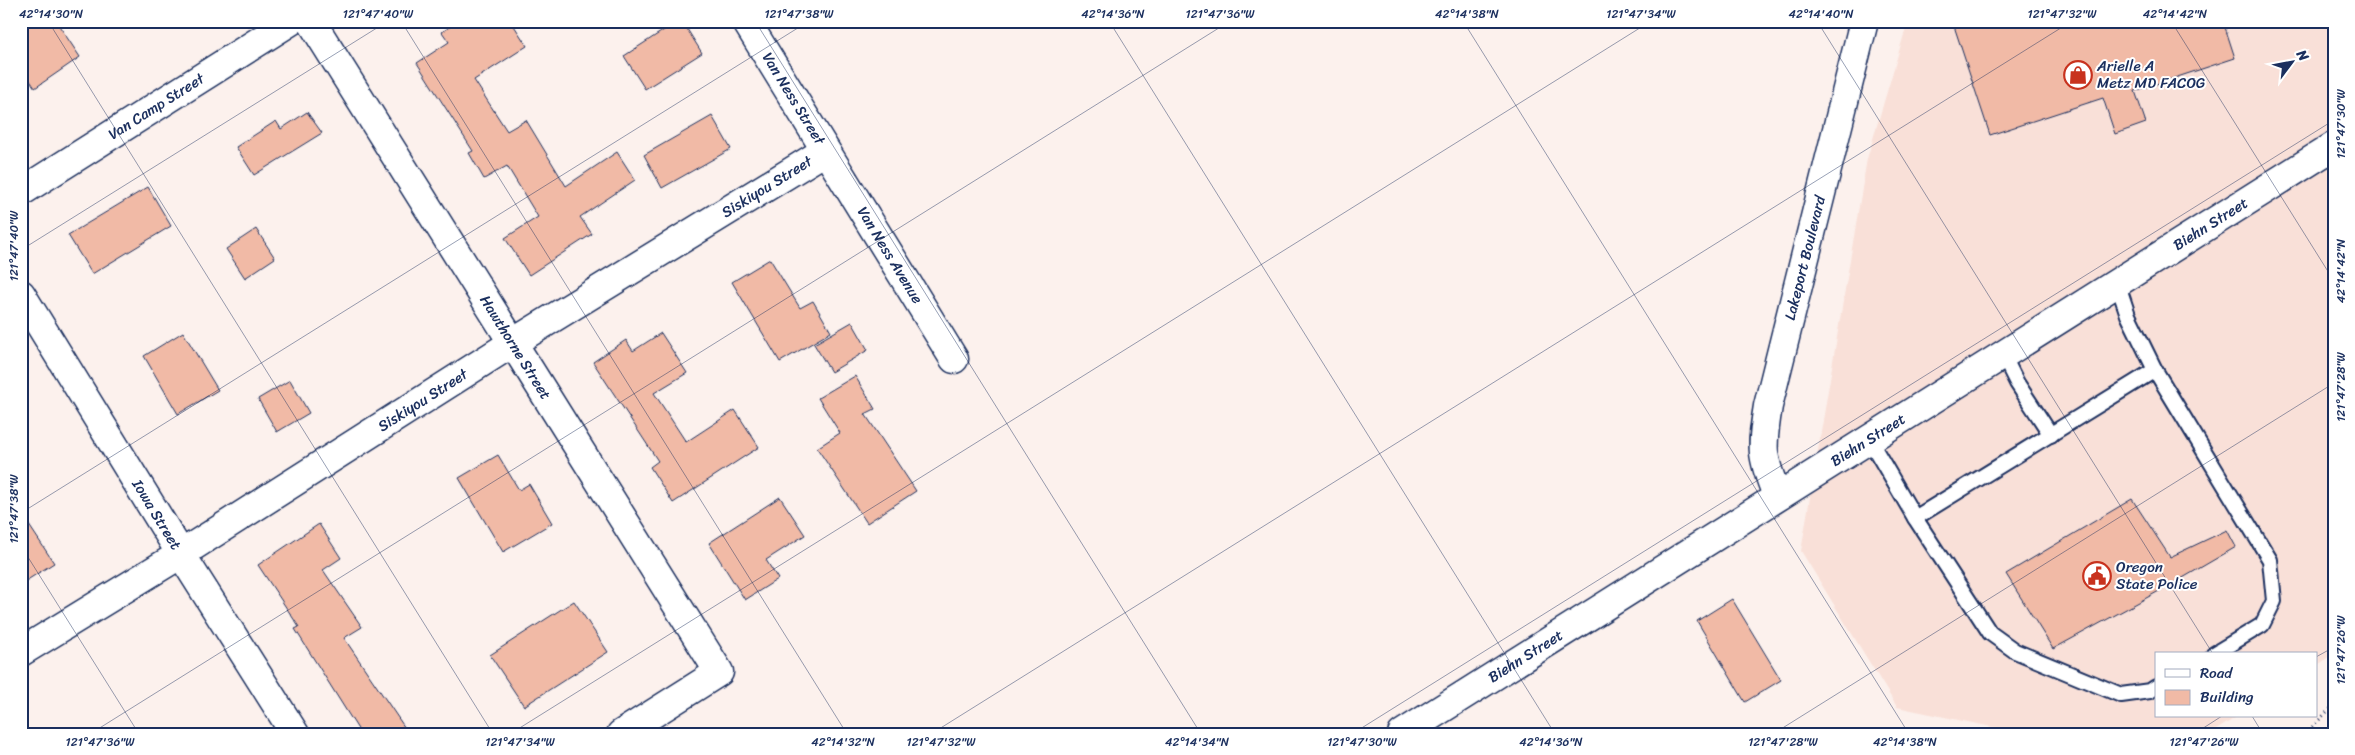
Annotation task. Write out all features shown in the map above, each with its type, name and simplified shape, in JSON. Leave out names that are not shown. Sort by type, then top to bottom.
[{"type":"street","name":"Van Camp Street","points":[[21,192],[291,21]]},
{"type":"street","name":"Hawthorne Street","points":[[311,21],[720,672],[621,734]]},
{"type":"street","name":"Van Ness Street","points":[[746,21],[825,151]]},
{"type":"street","name":"Lakeport Boulevard","points":[[1777,495],[1764,463],[1762,441],[1768,406],[1864,21]]},
{"type":"street","name":"Biehn Street","points":[[1402,734],[1668,567],[1777,495],[2004,355],[2334,146]]},
{"type":"street","name":"Siskiyou Street","points":[[21,652],[181,554],[514,342],[825,151]]},
{"type":"street","name":"Van Ness Avenue","points":[[825,151],[954,359]]},
{"type":"street","name":"Iowa Street","points":[[21,294],[181,554],[295,734]]},
{"type":"lane","points":[[2117,282],[2128,315],[2155,370],[2270,560],[2274,601],[2262,625],[2217,652]]},
{"type":"lane","points":[[2004,355],[2017,383],[2051,435]]},
{"type":"lane","points":[[1915,518],[2155,370]]},
{"type":"lane","points":[[1869,439],[1915,518],[1990,633],[2015,651],[2121,695],[2150,691],[2155,688]]},
{"type":"path","points":[[2305,734],[2334,705]]},
{"type":"shaded area","points":[[1908,21],[2334,21],[2334,654],[2318,665],[2318,652],[2155,652],[2155,718],[2235,718],[2210,734],[2025,734],[1897,707],[1801,551],[1867,159]]},
{"type":"building","points":[[21,21],[56,21],[80,57],[35,88],[21,67]]},
{"type":"building","points":[[459,21],[511,21],[527,46],[474,80],[507,131],[526,120],[566,186],[617,152],[635,180],[580,217],[592,234],[529,275],[505,238],[538,217],[507,166],[484,179],[469,153],[473,151],[417,63],[449,42],[442,32]]},
{"type":"building","points":[[678,21],[682,21],[702,53],[645,89],[624,56]]},
{"type":"building","name":"Arielle A Metz MD FACOG","points":[[1969,21],[2223,21],[2235,58],[2135,91],[2146,123],[2115,134],[2103,98],[1990,135],[1954,26]]},
{"type":"building","points":[[307,112],[322,133],[254,175],[236,147],[276,121],[281,129]]},
{"type":"building","points":[[712,116],[731,149],[662,188],[644,155]]},
{"type":"building","points":[[148,187],[171,226],[92,274],[68,235]]},
{"type":"building","points":[[256,229],[275,258],[245,278],[226,249]]},
{"type":"building","points":[[770,259],[800,308],[813,301],[831,332],[780,362],[732,282]]},
{"type":"building","points":[[852,322],[868,350],[831,372],[814,344]]},
{"type":"building","points":[[183,332],[218,390],[178,414],[144,356]]},
{"type":"building","points":[[661,333],[687,373],[654,393],[686,442],[735,410],[759,447],[673,503],[650,467],[658,461],[593,362],[626,340],[633,351]]},
{"type":"building","points":[[855,376],[875,409],[865,414],[916,491],[867,523],[817,448],[840,433],[818,398]]},
{"type":"building","points":[[290,380],[309,413],[277,432],[258,399]]},
{"type":"building","points":[[498,455],[519,490],[529,484],[552,523],[503,552],[459,478]]},
{"type":"building","points":[[780,497],[805,535],[766,560],[778,579],[745,600],[709,543]]},
{"type":"building","name":"Oregon State Police","points":[[2132,499],[2170,557],[2227,530],[2236,547],[2053,649],[2006,574]]},
{"type":"building","points":[[21,513],[54,563],[21,584]]},
{"type":"building","points":[[319,524],[341,558],[323,570],[362,627],[344,638],[409,734],[361,734],[295,629],[299,627],[258,565]]},
{"type":"building","points":[[1732,599],[1781,680],[1745,702],[1697,621]]},
{"type":"building","points":[[574,601],[608,652],[524,706],[490,655]]},
{"type":"place","name":"Arielle A Metz MD FACOG","points":[[2078,75]]},
{"type":"place","name":"Oregon State Police","points":[[2097,576]]}]
